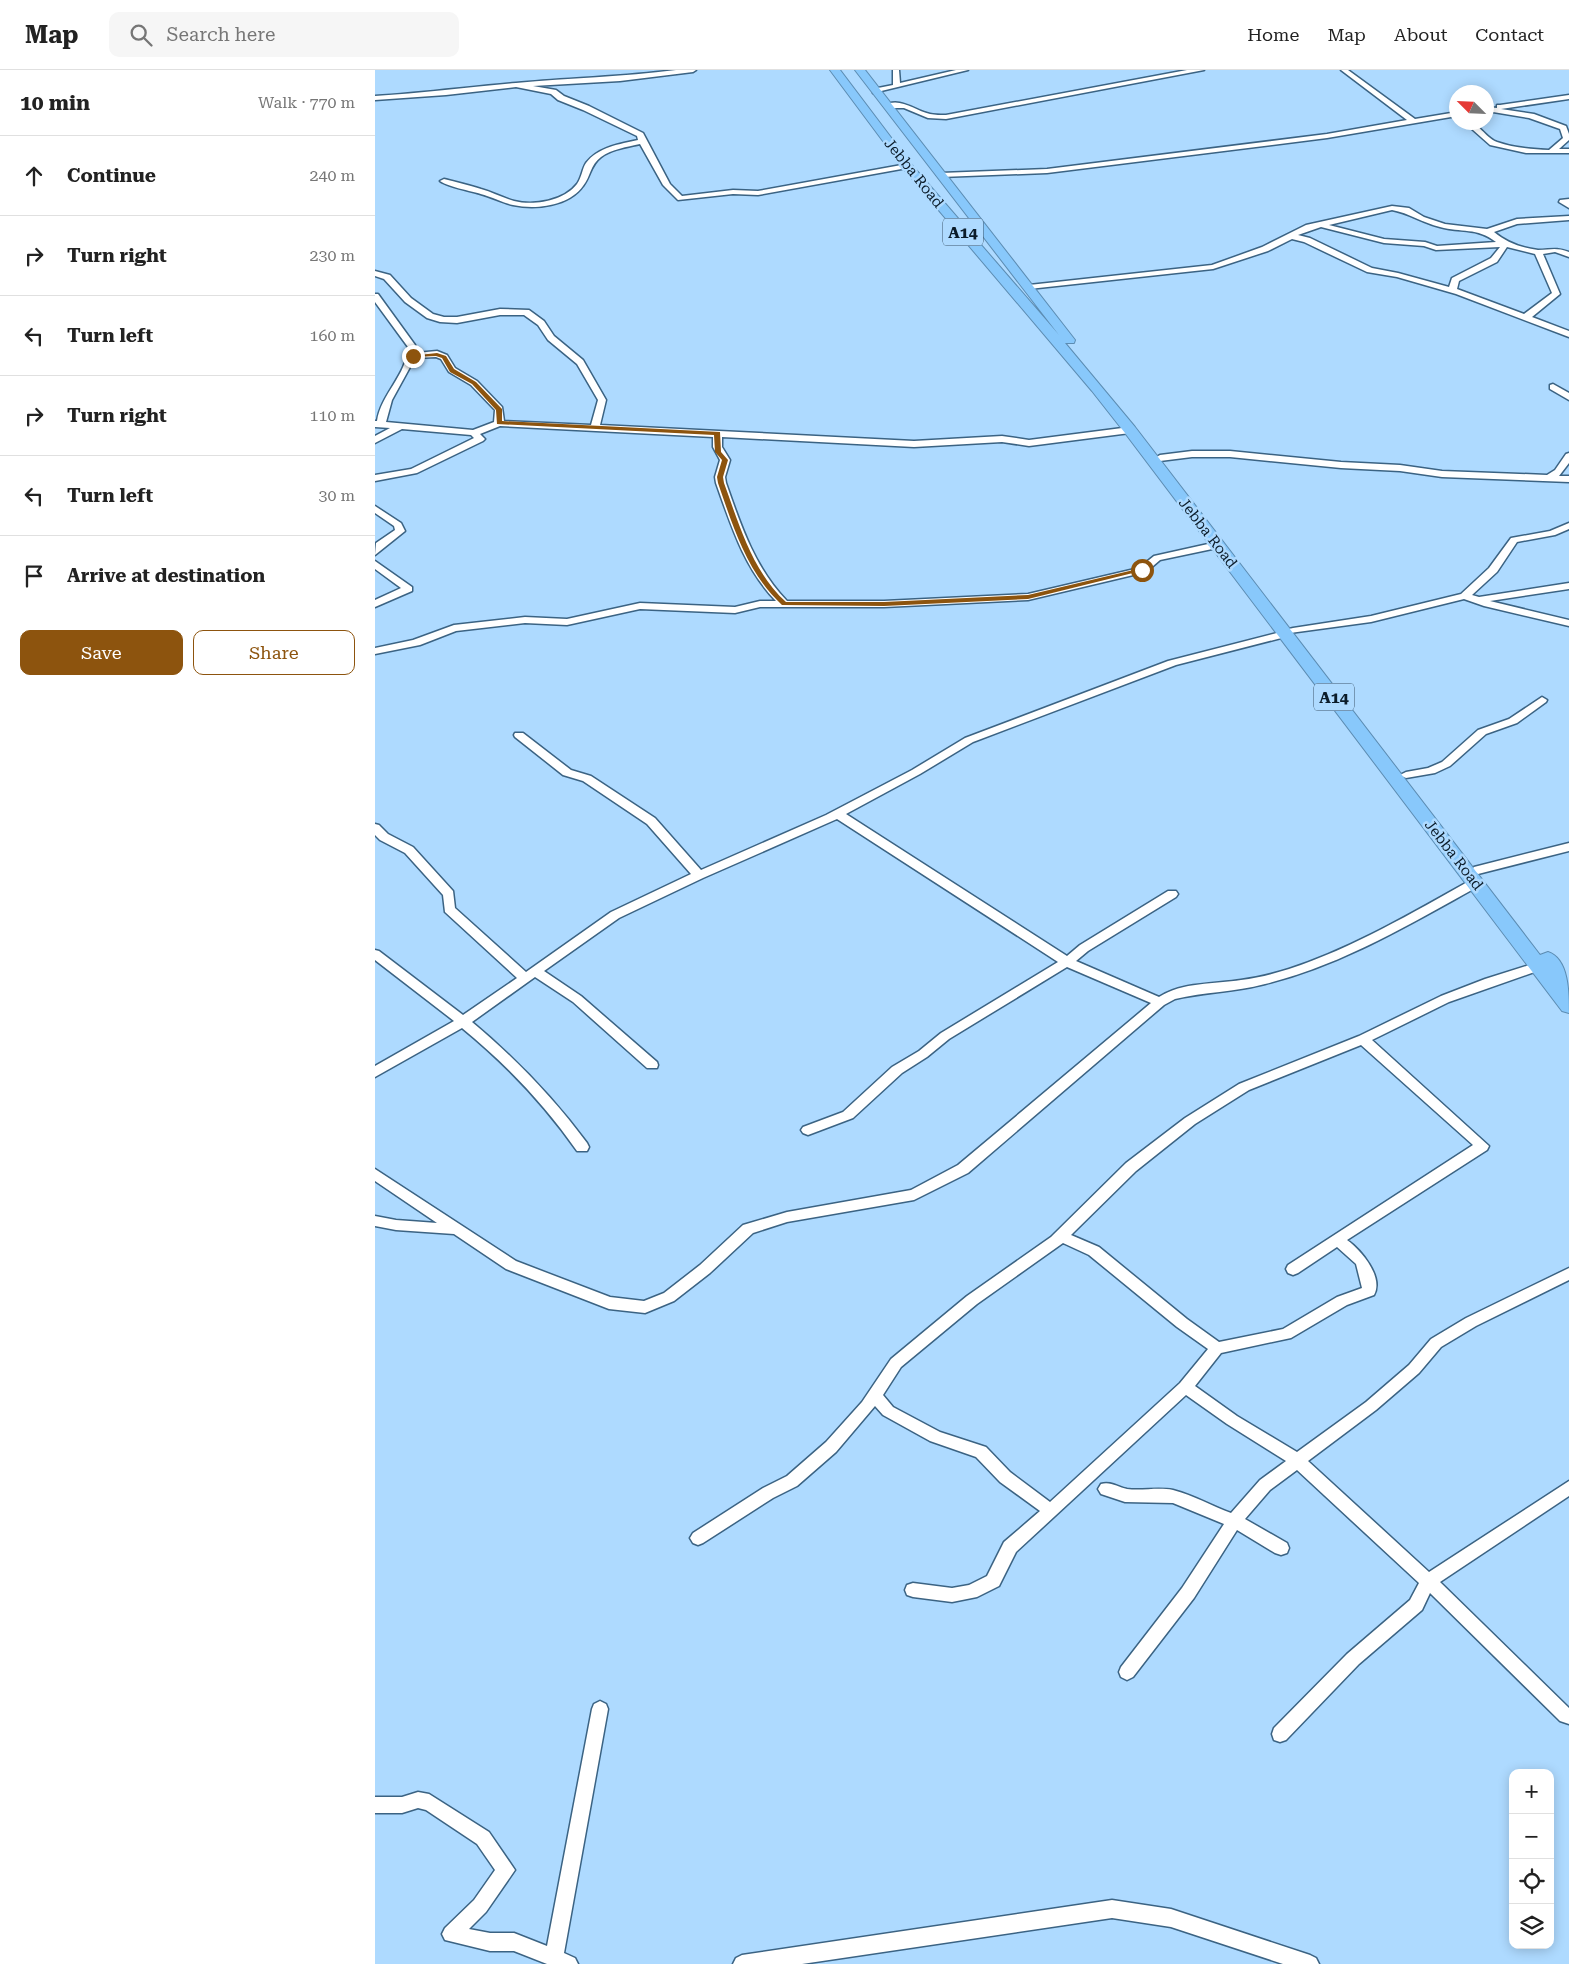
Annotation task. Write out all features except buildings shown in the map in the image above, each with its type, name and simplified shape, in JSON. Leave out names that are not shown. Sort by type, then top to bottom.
[{"type":"highway","name":"Jebba Road","points":[[835,70],[907,166],[1160,458],[1226,541],[1289,632],[1476,876],[1569,985]]},
{"type":"highway","name":"Jebba Road","points":[[860,70],[1029,287],[1130,430],[1217,545],[1406,775],[1569,1006]]},
{"type":"street","points":[[375,98],[517,85],[620,79],[693,70]]},
{"type":"street","points":[[896,70],[897,86]]},
{"type":"street","points":[[876,91],[965,70]]},
{"type":"street","points":[[888,106],[905,106],[928,116],[947,117],[1142,78],[1201,70]]},
{"type":"street","points":[[1344,70],[1414,122]]},
{"type":"street","points":[[517,85],[553,92],[561,98],[586,108],[640,135],[641,142],[651,154],[659,174],[673,194],[681,198],[733,192],[758,193],[907,166]]},
{"type":"street","points":[[1494,108],[1569,98]]},
{"type":"street","points":[[1494,110],[1531,116],[1563,128],[1567,138],[1552,151]]},
{"type":"street","points":[[941,175],[1047,171],[1318,138],[1449,115]]},
{"type":"street","points":[[1477,130],[1493,143],[1526,151],[1569,151]]},
{"type":"street","points":[[444,181],[492,194],[514,203],[553,202],[573,193],[585,178],[586,168],[591,161],[601,154],[608,150],[641,142]]},
{"type":"street","points":[[1569,201],[1563,202],[1569,206]]},
{"type":"street","points":[[1029,287],[1213,267],[1265,249],[1309,227],[1392,208],[1407,210],[1421,219],[1444,226],[1488,232],[1503,244]]},
{"type":"street","points":[[1488,232],[1503,224],[1525,220],[1569,218]]},
{"type":"street","points":[[1319,225],[1384,241],[1425,244],[1436,248],[1503,244],[1538,252],[1556,250],[1569,255]]},
{"type":"street","points":[[1291,236],[1307,240],[1370,270],[1398,275],[1452,290],[1569,334]]},
{"type":"street","points":[[1452,290],[1455,280],[1494,260],[1505,245],[1503,244]]},
{"type":"street","points":[[1527,317],[1556,294],[1538,252]]},
{"type":"street","points":[[375,273],[387,277],[408,300],[430,316],[443,320],[457,320],[500,312],[526,312],[535,318],[551,338],[585,368],[590,383],[602,400],[595,427]]},
{"type":"street","points":[[375,296],[412,347],[413,356],[386,404],[378,424],[474,433],[499,423],[914,444],[1002,439],[1029,443],[1130,430]]},
{"type":"street","points":[[413,356],[437,354],[444,357],[452,370],[474,383],[499,409],[499,423]]},
{"type":"street","points":[[1553,387],[1569,397]]},
{"type":"street","points":[[375,440],[400,426]]},
{"type":"street","points":[[375,478],[414,471],[480,439],[474,433]]},
{"type":"street","points":[[718,433],[718,452],[725,460],[720,477],[721,483],[742,542],[763,580],[773,594],[784,604]]},
{"type":"street","points":[[1160,458],[1192,454],[1230,454],[1341,465],[1400,468],[1442,474],[1569,479]]},
{"type":"street","points":[[1549,478],[1558,472],[1569,456]]},
{"type":"street","points":[[375,509],[398,525],[400,531],[379,545],[375,552]]},
{"type":"street","points":[[375,1072],[462,1022],[615,915],[699,875],[838,814],[916,772],[969,740],[1172,663],[1289,632],[1371,620],[1465,596],[1493,570],[1515,540],[1552,533],[1569,526]]},
{"type":"street","points":[[375,651],[416,643],[454,628],[525,620],[567,622],[640,606],[735,610],[760,604],[884,604],[1028,597],[1142,570],[1157,558],[1217,545]]},
{"type":"street","points":[[375,564],[408,589],[375,604]]},
{"type":"street","points":[[1478,601],[1569,586]]},
{"type":"street","points":[[1465,596],[1478,601],[1569,623]]},
{"type":"street","points":[[1406,775],[1431,772],[1446,764],[1482,732],[1513,721],[1541,700]]},
{"type":"street","points":[[519,735],[567,773],[587,778],[651,821],[699,875]]},
{"type":"street","points":[[838,814],[1077,968],[1160,1002]]},
{"type":"street","points":[[375,828],[384,837],[409,850],[449,894],[449,909],[529,974],[577,999],[652,1065]]},
{"type":"street","points":[[375,1174],[511,1265],[609,1303],[645,1307],[669,1297],[705,1269],[748,1229],[787,1217],[914,1195],[963,1169],[1160,1002],[1171,996],[1184,992],[1265,980],[1309,966],[1363,944],[1476,876],[1569,847]]},
{"type":"street","points":[[808,1130],[848,1115],[897,1070],[923,1054],[945,1036],[1067,962],[1084,948],[1172,894]]},
{"type":"street","points":[[375,954],[462,1022],[523,1073],[555,1108],[582,1147]]},
{"type":"street","points":[[699,1538],[769,1493],[792,1481],[831,1447],[874,1395],[896,1363],[972,1300],[1060,1236],[1131,1167],[1190,1121],[1245,1087],[1363,1039],[1445,1000],[1489,982],[1539,966]]},
{"type":"street","points":[[1293,1269],[1482,1146],[1363,1039]]},
{"type":"street","points":[[375,1221],[396,1225],[456,1229]]},
{"type":"street","points":[[1060,1236],[1094,1251],[1182,1323],[1217,1348]]},
{"type":"street","points":[[913,1590],[952,1596],[971,1592],[993,1581],[1010,1547],[1185,1387],[1217,1348],[1286,1334],[1342,1301],[1369,1291],[1367,1274],[1357,1255],[1337,1240]]},
{"type":"street","points":[[1127,1672],[1188,1593],[1234,1520],[1265,1485],[1371,1406],[1414,1369],[1436,1343],[1480,1317],[1569,1274]]},
{"type":"street","points":[[1185,1387],[1232,1420],[1297,1460],[1428,1581],[1566,1716],[1569,1716]]},
{"type":"street","points":[[874,1395],[888,1411],[935,1436],[981,1452],[1005,1477],[1051,1511]]},
{"type":"street","points":[[1279,1734],[1353,1659],[1415,1605],[1428,1581],[1569,1488]]},
{"type":"street","points":[[1106,1489],[1125,1495],[1143,1497],[1164,1495],[1175,1497],[1206,1512],[1234,1520],[1281,1548]]},
{"type":"street","points":[[375,1805],[403,1804],[417,1800],[429,1802],[483,1838],[491,1852],[506,1870],[480,1906],[451,1934],[490,1942],[514,1942],[561,1961],[600,1709]]},
{"type":"street","points":[[742,1964],[1112,1908],[1171,1918],[1310,1964]]},
{"type":"route","points":[[413,356],[437,354],[444,357],[446,364],[452,370],[474,383],[499,409],[499,423],[718,433],[718,452],[725,460],[720,477],[721,483],[742,542],[763,580],[773,594],[784,604],[884,604],[1028,597],[1142,570]]}]
